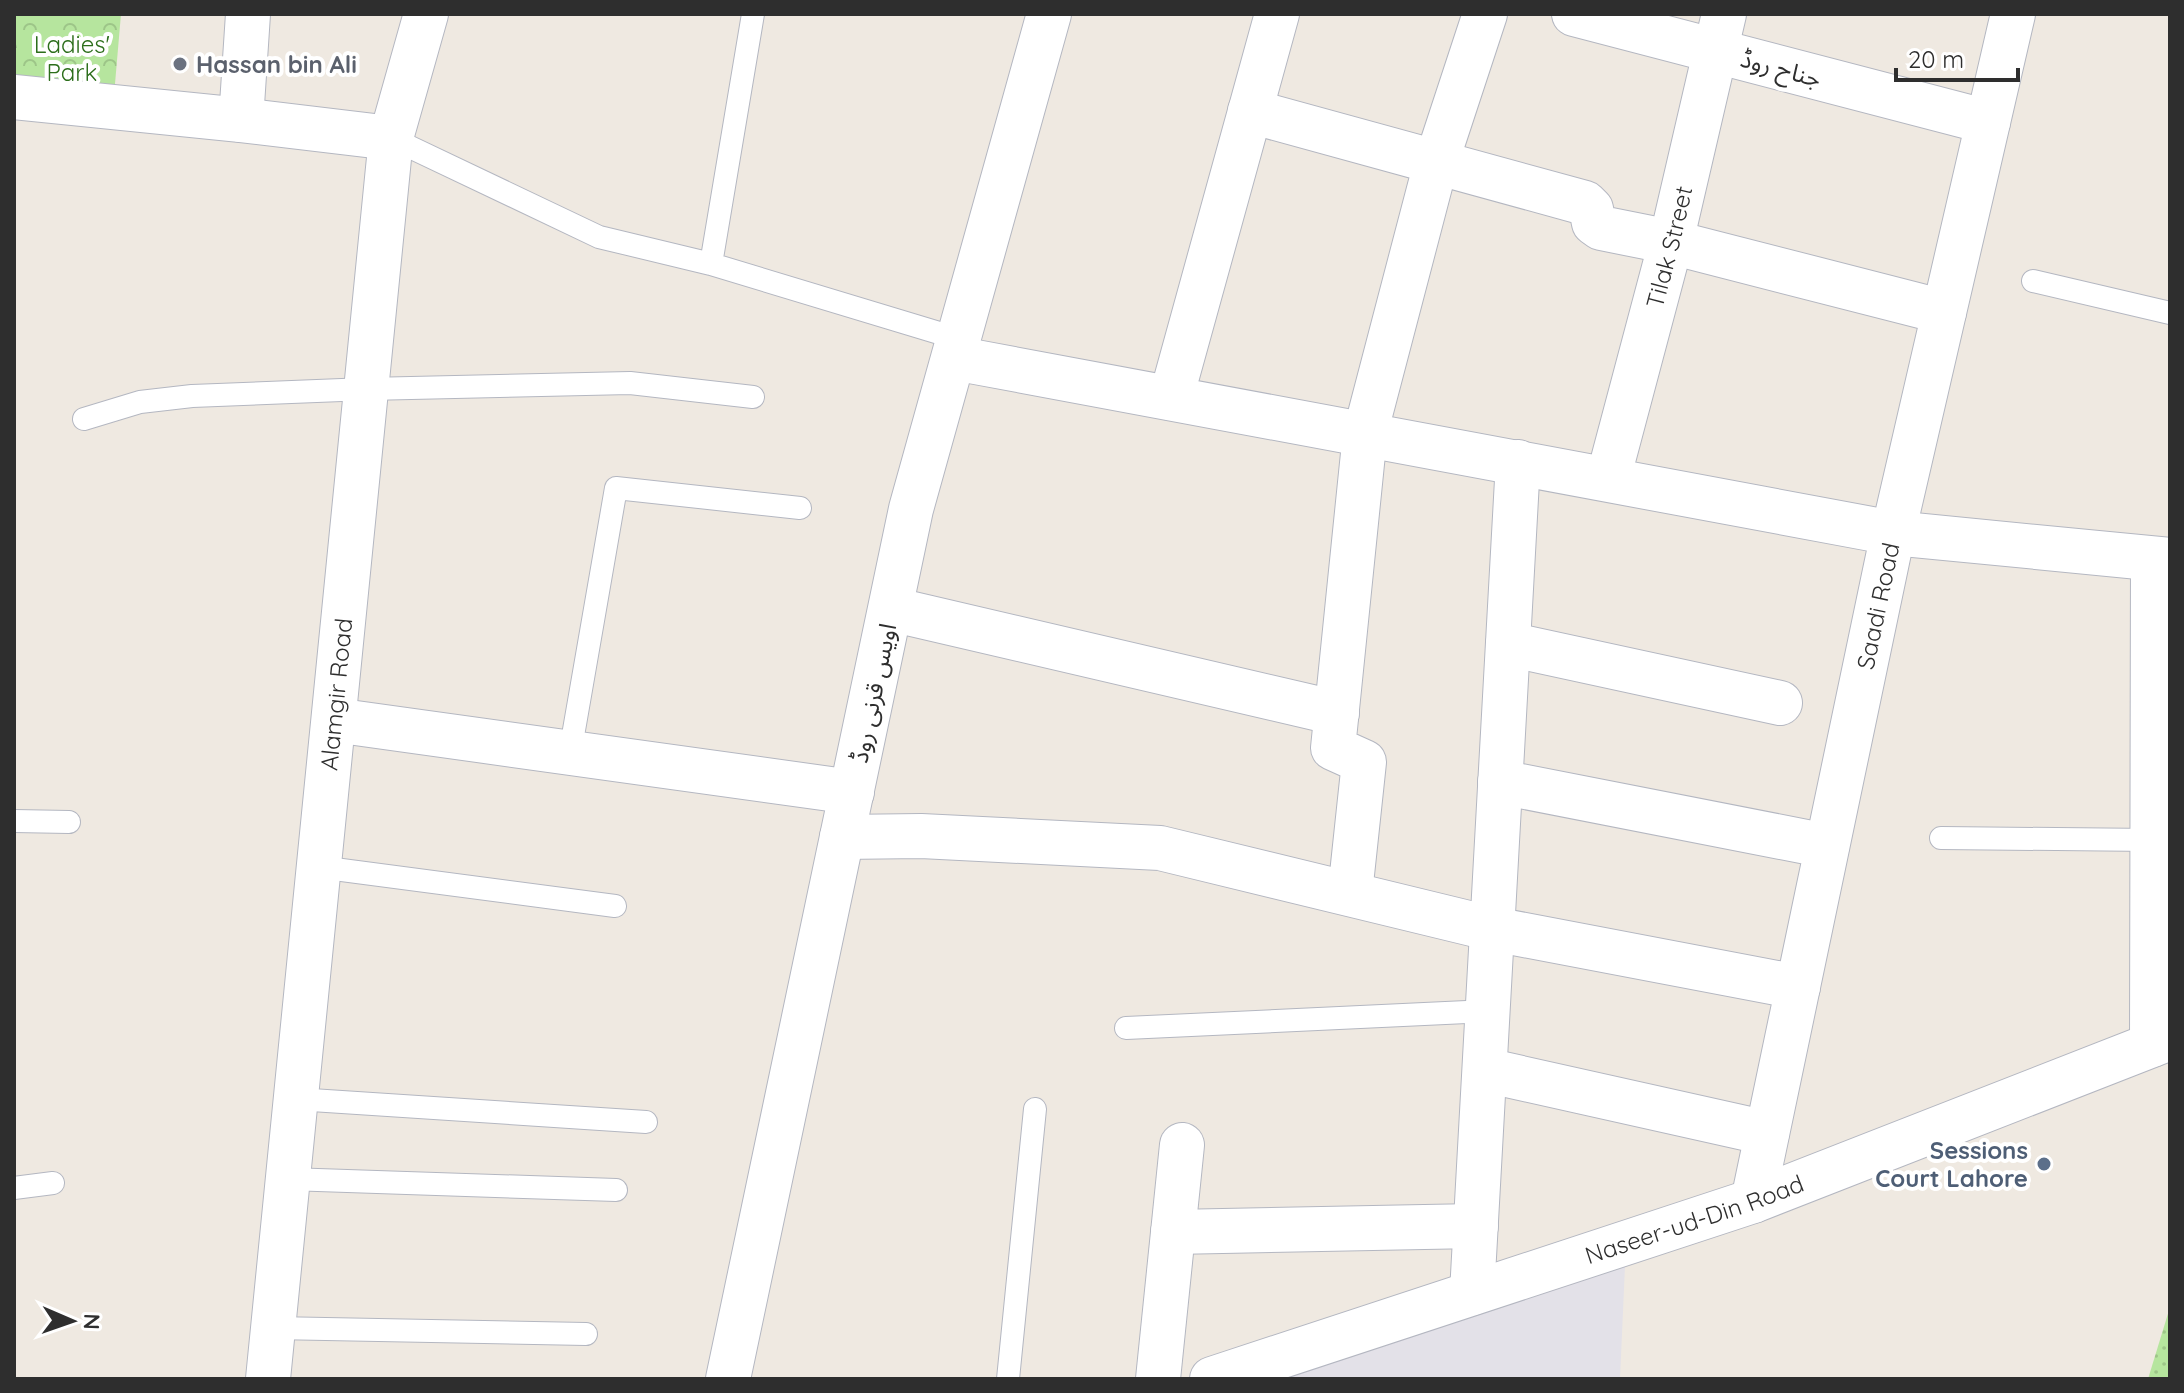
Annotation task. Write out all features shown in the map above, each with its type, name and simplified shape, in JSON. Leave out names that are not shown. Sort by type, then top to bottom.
[{"type":"street","points":[[241,120],[248,14]]},
{"type":"street","name":"Alamgir Road","points":[[268,1379],[391,138],[426,14]]},
{"type":"street","name":"اویس قرنی روڈ","points":[[728,1379],[911,509],[1049,14]]},
{"type":"street","points":[[1171,398],[1277,14]]},
{"type":"street","points":[[1350,893],[1364,762],[1333,748],[1365,434],[1436,163],[1485,14]]},
{"type":"street","name":"جناح روڈ","points":[[1574,14],[1720,33],[1988,122]]},
{"type":"street","name":"Saadi Road","points":[[1753,1201],[1893,533],[2013,14]]},
{"type":"street","name":"Tilak Street","points":[[1608,479],[1671,242],[1720,33]]},
{"type":"street","points":[[14,97],[391,138]]},
{"type":"street","points":[[1250,111],[1585,203],[1591,209],[1594,223],[1601,228],[1671,242],[1944,312]]},
{"type":"street","points":[[956,349],[1171,398],[1893,533],[2161,559],[2153,840],[2161,1041]]},
{"type":"street","points":[[1472,1293],[1518,462]]},
{"type":"street","points":[[891,609],[1337,713]]},
{"type":"street","points":[[1508,644],[1780,703]]},
{"type":"street","points":[[334,720],[852,792]]},
{"type":"street","points":[[1500,782],[1827,846]]},
{"type":"street","points":[[842,837],[921,836],[1160,848],[1493,929],[1798,987]]},
{"type":"street","name":"Naseer-ud-Din Road","points":[[1212,1379],[1753,1201],[2161,1041]]},
{"type":"street","points":[[1485,1070],[1767,1133]]},
{"type":"street","points":[[1158,1379],[1182,1145]]},
{"type":"street","points":[[1173,1232],[1476,1226]]},
{"type":"lane","points":[[711,264],[753,14]]},
{"type":"lane","points":[[391,138],[599,237],[711,264],[956,349]]},
{"type":"lane","points":[[2033,281],[2170,313]]},
{"type":"lane","points":[[84,419],[140,402],[192,396],[367,389],[630,383],[753,397]]},
{"type":"lane","points":[[570,753],[616,488],[800,508]]},
{"type":"lane","points":[[14,821],[69,822]]},
{"type":"lane","points":[[1941,838],[2153,840]]},
{"type":"lane","points":[[319,867],[615,906]]},
{"type":"lane","points":[[1126,1028],[1488,1011]]},
{"type":"lane","points":[[296,1099],[646,1122]]},
{"type":"lane","points":[[1008,1379],[1035,1109]]},
{"type":"lane","points":[[288,1179],[616,1190]]},
{"type":"lane","points":[[14,1188],[53,1183]]},
{"type":"lane","points":[[273,1328],[586,1334]]},
{"type":"shaded area","points":[[1626,1243],[1620,1379],[1213,1379]]},
{"type":"green space","name":"Ladies' Park","points":[[14,14],[121,14],[113,107],[14,97]]},
{"type":"green space","points":[[2170,1307],[2170,1379],[2148,1379]]},
{"type":"place","name":"Hassan bin Ali","points":[[180,64]]},
{"type":"place","name":"Sessions Court Lahore","points":[[2044,1164]]}]
